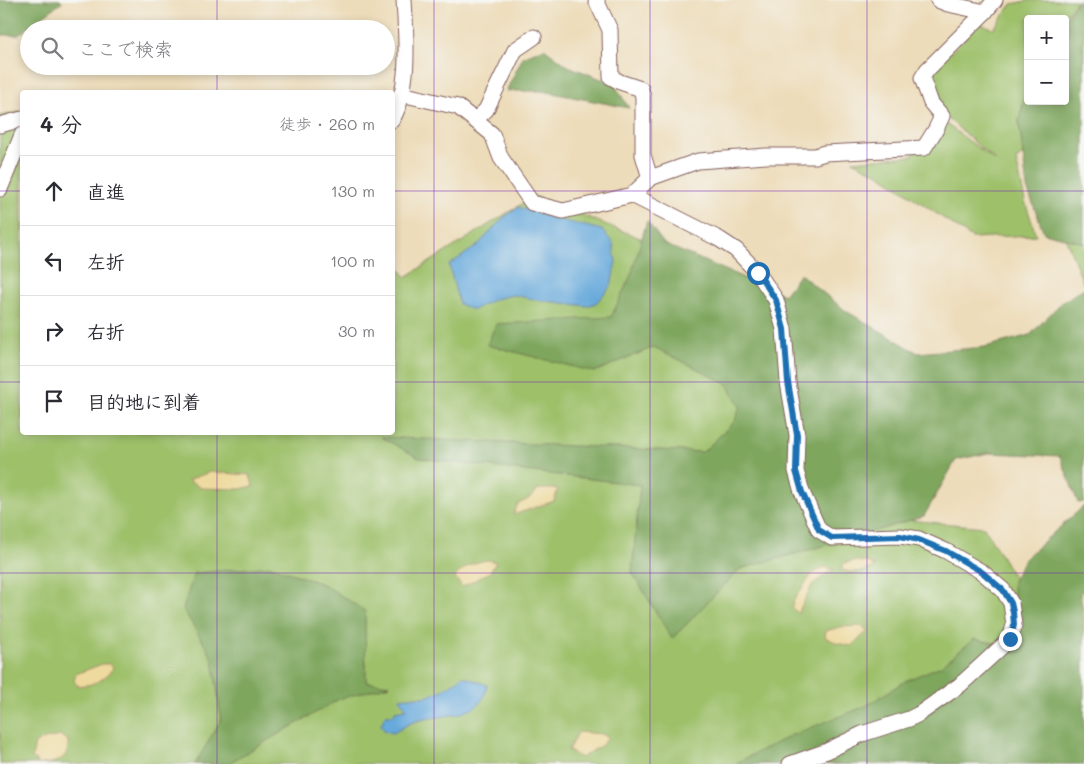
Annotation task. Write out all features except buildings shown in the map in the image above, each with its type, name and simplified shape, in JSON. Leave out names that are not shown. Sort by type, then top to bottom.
[{"type":"street","points":[[395,111],[401,94],[406,47],[404,0]]},
{"type":"street","points":[[596,0],[610,30],[611,77],[620,82],[641,88],[643,97],[643,155],[650,178]]},
{"type":"street","points":[[938,0],[948,4],[990,7]]},
{"type":"street","points":[[401,94],[458,107],[492,134],[501,158],[532,203],[563,211],[632,195],[650,178],[698,161],[766,156],[815,156],[825,153],[924,148],[936,130],[942,116],[932,102],[922,78],[927,70],[990,7]]},
{"type":"street","points":[[474,120],[486,110],[515,50],[534,37]]},
{"type":"street","points":[[0,125],[20,120]]},
{"type":"street","points":[[0,189],[20,140]]},
{"type":"street","points":[[632,195],[719,239],[736,250],[758,273],[776,300],[784,329],[788,382],[797,435],[796,471],[802,492],[819,530],[832,538],[900,536],[919,540],[946,551],[982,572],[1003,590],[1011,603],[1014,625],[1010,639],[960,685],[920,714],[862,734],[827,751],[790,764]]},
{"type":"green space","points":[[0,0],[60,0],[62,2],[38,20],[20,20],[20,34],[18,35],[0,35]]},
{"type":"green space","points":[[1031,0],[1077,0],[1066,15],[1024,15],[1024,99],[1019,121],[1023,155],[1016,160],[1025,201],[1036,235],[972,238],[879,174],[852,161],[912,156],[941,120],[996,161],[946,117],[928,94],[933,70],[980,23],[993,29],[1012,4]]},
{"type":"green space","points":[[1078,0],[1084,0],[1084,243],[1044,233],[1027,188],[1019,121],[1024,99],[1024,105],[1069,105],[1068,15]]},
{"type":"green space","points":[[544,48],[568,66],[614,84],[629,108],[542,91],[506,91],[523,57]]},
{"type":"green space","points":[[20,111],[20,435],[395,435],[395,263],[406,277],[534,196],[794,299],[853,515],[984,527],[1040,621],[958,710],[881,764],[0,764],[0,116]]},
{"type":"green space","points":[[647,221],[664,244],[784,295],[800,274],[846,311],[918,353],[985,347],[1030,335],[1061,303],[1084,288],[1084,502],[1078,503],[1060,456],[988,453],[956,460],[924,516],[740,569],[672,639],[632,572],[640,485],[419,458],[381,437],[703,452],[735,421],[740,406],[727,384],[654,347],[594,372],[487,345],[496,324],[611,317],[631,275]]},
{"type":"green space","points":[[1066,239],[1084,243],[1084,285]]},
{"type":"green space","points":[[1084,506],[1084,590],[1080,595],[1084,615],[1084,764],[734,764],[792,735],[866,706],[905,681],[941,666],[974,639],[1014,647],[1013,581],[1024,559]]},
{"type":"green space","points":[[271,566],[325,585],[365,611],[366,682],[390,685],[339,699],[227,764],[195,764],[221,720],[213,659],[183,609],[194,573]]},
{"type":"sand","points":[[210,472],[250,475],[253,486],[240,489],[201,488],[188,480]]},
{"type":"sand","points":[[539,489],[558,489],[554,501],[513,515],[518,504],[527,500]]},
{"type":"sand","points":[[488,560],[496,562],[490,572],[462,587],[455,577],[470,565]]},
{"type":"sand","points":[[855,561],[867,562],[875,566],[859,572],[841,570],[844,563]]},
{"type":"sand","points":[[824,567],[833,569],[812,585],[798,613],[792,608],[794,600],[812,574]]},
{"type":"sand","points":[[861,626],[867,632],[851,646],[837,643],[825,637],[826,631],[840,627]]},
{"type":"sand","points":[[102,664],[110,664],[113,668],[102,679],[89,685],[78,686],[74,681],[76,674]]},
{"type":"sand","points":[[578,732],[602,734],[608,737],[602,745],[581,758],[568,750]]},
{"type":"sand","points":[[61,736],[68,741],[67,753],[64,757],[56,762],[39,764],[32,758],[35,743]]},
{"type":"water","points":[[518,207],[556,219],[602,230],[613,243],[616,262],[611,286],[596,303],[587,306],[513,295],[495,299],[473,310],[459,304],[449,265],[477,246],[503,218]]},
{"type":"water","points":[[463,676],[487,685],[484,697],[478,705],[459,714],[414,722],[393,733],[385,731],[381,725],[385,715],[394,715],[395,711],[406,709],[400,698],[425,697],[447,688]]},
{"type":"route","points":[[758,273],[776,300],[784,329],[788,382],[797,435],[795,452],[796,471],[802,492],[819,530],[832,538],[900,536],[919,540],[946,551],[982,572],[1003,590],[1011,603],[1013,612],[1014,625],[1010,639]]}]
